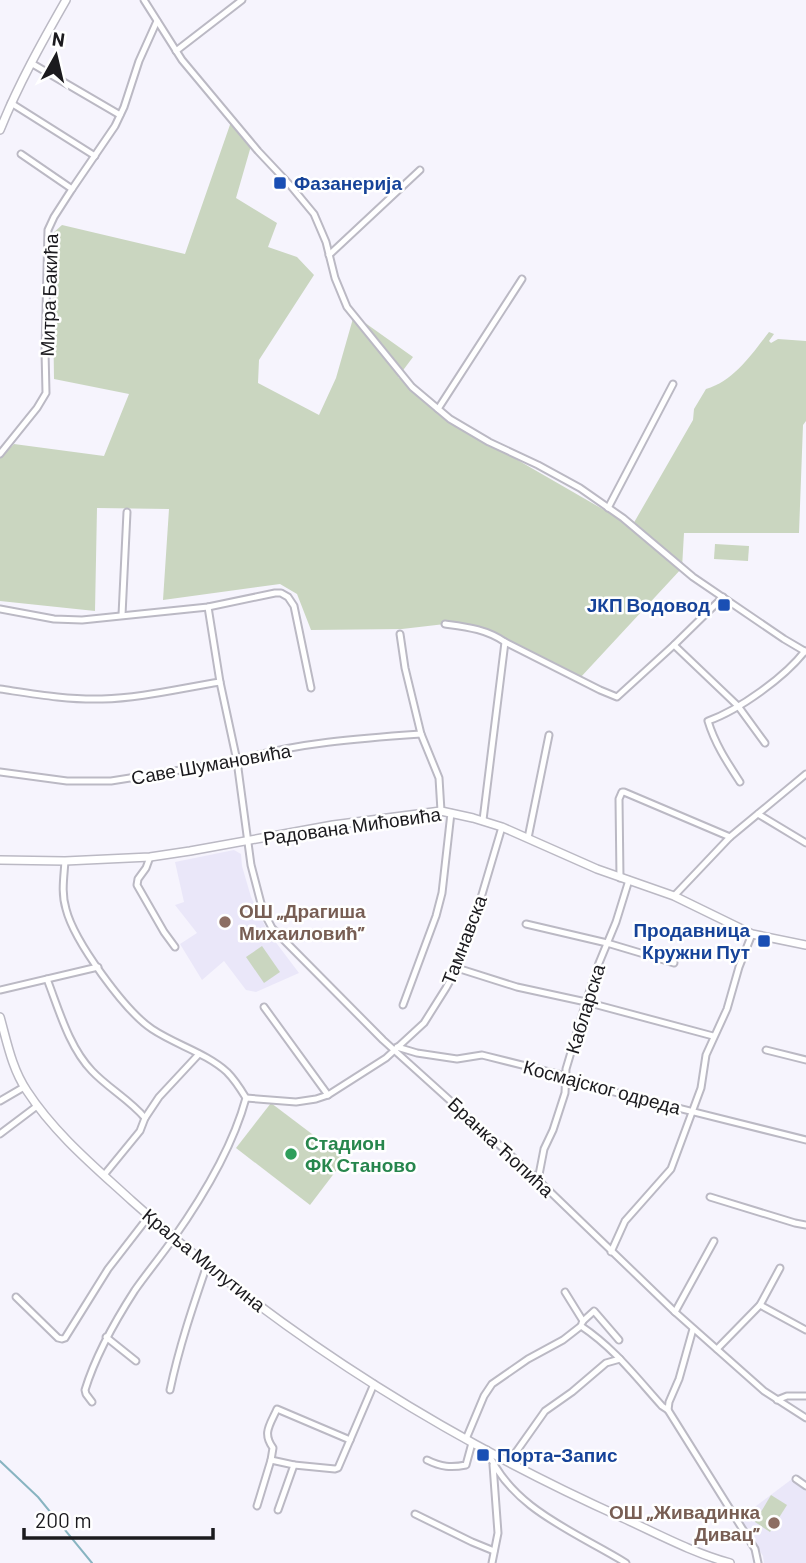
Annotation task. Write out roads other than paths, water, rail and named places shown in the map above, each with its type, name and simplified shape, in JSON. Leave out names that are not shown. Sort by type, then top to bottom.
[{"type":"street","points":[[0,130],[31,63],[66,0]]},
{"type":"street","points":[[144,0],[182,61],[314,214],[326,242],[337,283],[352,314],[412,387],[450,419],[580,488],[623,519],[682,568],[805,651],[783,674],[738,706],[708,721],[713,738],[740,782]]},
{"type":"street","points":[[176,51],[242,0]]},
{"type":"street","name":"Митра Бакића","points":[[0,454],[46,393],[48,230],[72,189],[116,126],[139,61],[157,21]]},
{"type":"street","points":[[31,63],[120,116]]},
{"type":"street","points":[[11,103],[94,156]]},
{"type":"street","points":[[21,154],[72,189]]},
{"type":"street","points":[[329,255],[420,170]]},
{"type":"street","points":[[438,410],[522,279]]},
{"type":"street","points":[[608,508],[673,384]]},
{"type":"street","points":[[122,615],[127,512]]},
{"type":"street","points":[[0,610],[54,619],[82,620],[208,607],[281,593],[288,597],[295,609],[311,688]]},
{"type":"street","points":[[445,624],[482,630],[494,635],[617,697],[723,597]]},
{"type":"street","name":"Бранка Ћопића","points":[[208,607],[237,761],[251,865],[258,896],[272,928],[693,1329],[745,1375],[806,1418]]},
{"type":"street","points":[[400,634],[421,734],[439,778],[441,811]]},
{"type":"street","points":[[483,820],[505,642]]},
{"type":"street","points":[[674,645],[738,706],[765,743]]},
{"type":"street","points":[[0,689],[74,699],[106,699],[220,682]]},
{"type":"street","name":"Саве Шумановића","points":[[0,772],[67,781],[111,781],[237,761],[317,744],[421,734]]},
{"type":"street","points":[[528,838],[550,735]]},
{"type":"street","points":[[674,896],[730,837],[806,774]]},
{"type":"street","name":"Кабларска","points":[[538,1180],[544,1149],[565,1093],[566,1069],[607,943],[624,879],[619,799],[622,792],[730,837]]},
{"type":"street","name":"Радована Мићовића","points":[[0,860],[65,861],[150,857],[333,825],[441,811],[502,827],[597,869],[674,896],[752,934],[806,946]]},
{"type":"street","points":[[403,1005],[442,893],[451,813]]},
{"type":"street","points":[[758,814],[806,843]]},
{"type":"street","name":"Тамнавска","points":[[246,1098],[296,1102],[328,1095],[396,1049],[424,1023],[457,968],[475,919],[502,827]]},
{"type":"street","points":[[150,857],[137,885],[175,947]]},
{"type":"street","points":[[65,861],[63,889],[68,919],[98,967],[140,1020],[155,1031],[212,1061],[229,1074],[246,1098],[240,1120],[225,1153],[174,1238],[136,1289],[106,1337],[85,1390],[92,1402]]},
{"type":"street","points":[[526,924],[674,962]]},
{"type":"street","points":[[611,1252],[625,1220],[671,1170],[701,1088],[704,1064],[713,1037],[727,1009],[752,934]]},
{"type":"street","points":[[0,990],[98,967]]},
{"type":"street","points":[[457,968],[517,987],[586,1002],[713,1037]]},
{"type":"street","points":[[47,979],[64,1023],[89,1068],[145,1118]]},
{"type":"street","points":[[264,1007],[328,1095]]},
{"type":"street","name":"Краља Милутина","points":[[0,1017],[8,1048],[24,1087],[67,1141],[174,1238],[314,1346],[469,1441],[509,1462],[591,1504],[730,1563]]},
{"type":"street","points":[[0,1052],[8,1048]]},
{"type":"street","name":"Космајског одреда","points":[[396,1049],[457,1059],[482,1055],[606,1090],[806,1140]]},
{"type":"street","points":[[766,1050],[806,1060]]},
{"type":"street","points":[[104,1175],[140,1131],[145,1118],[164,1090],[199,1054]]},
{"type":"street","points":[[0,1101],[24,1087]]},
{"type":"street","points":[[0,1134],[37,1106]]},
{"type":"street","points":[[710,1198],[806,1225]]},
{"type":"street","points":[[16,1297],[58,1338],[65,1338],[108,1269],[149,1216]]},
{"type":"street","points":[[675,1312],[714,1241]]},
{"type":"street","points":[[170,1390],[186,1326],[208,1265]]},
{"type":"street","points":[[718,1349],[760,1305],[780,1268]]},
{"type":"street","points":[[565,1292],[582,1324],[621,1359],[668,1410],[746,1533],[755,1549],[758,1563]]},
{"type":"street","points":[[760,1305],[806,1330]]},
{"type":"street","points":[[427,1460],[440,1467],[464,1466],[468,1462],[469,1441],[484,1396],[492,1384],[528,1359],[563,1340],[594,1311],[619,1340]]},
{"type":"street","points":[[668,1410],[693,1329]]},
{"type":"street","points":[[106,1337],[136,1361]]},
{"type":"street","points":[[509,1462],[545,1411],[606,1363],[621,1359]]},
{"type":"street","points":[[271,1460],[294,1465],[338,1468],[374,1384]]},
{"type":"street","points":[[777,1400],[787,1396],[806,1396]]},
{"type":"street","points":[[257,1506],[273,1448],[266,1436],[277,1409],[350,1440]]},
{"type":"street","points":[[487,1450],[493,1464],[542,1516],[626,1563]]},
{"type":"street","points":[[492,1563],[498,1533],[493,1464]]},
{"type":"street","points":[[278,1510],[294,1465]]},
{"type":"street","points":[[796,1479],[806,1486]]},
{"type":"street","points":[[415,1514],[494,1551]]},
{"type":"waterway","points":[[0,1461],[38,1497],[92,1563]]},
{"type":"place","name":"Фазанерија","points":[[280,183]]},
{"type":"place","name":"ЈКП Водовод","points":[[724,605]]},
{"type":"place","name":"ОШ „Драгиша Михаиловић”","points":[[225,922]]},
{"type":"place","name":"Продавница Кружни Пут","points":[[764,941]]},
{"type":"place","name":"Стадион ФК Станово","points":[[291,1154]]},
{"type":"place","name":"Порта-Запис","points":[[483,1455]]},
{"type":"place","name":"ОШ „Живадинка Дивац”","points":[[774,1523]]}]
